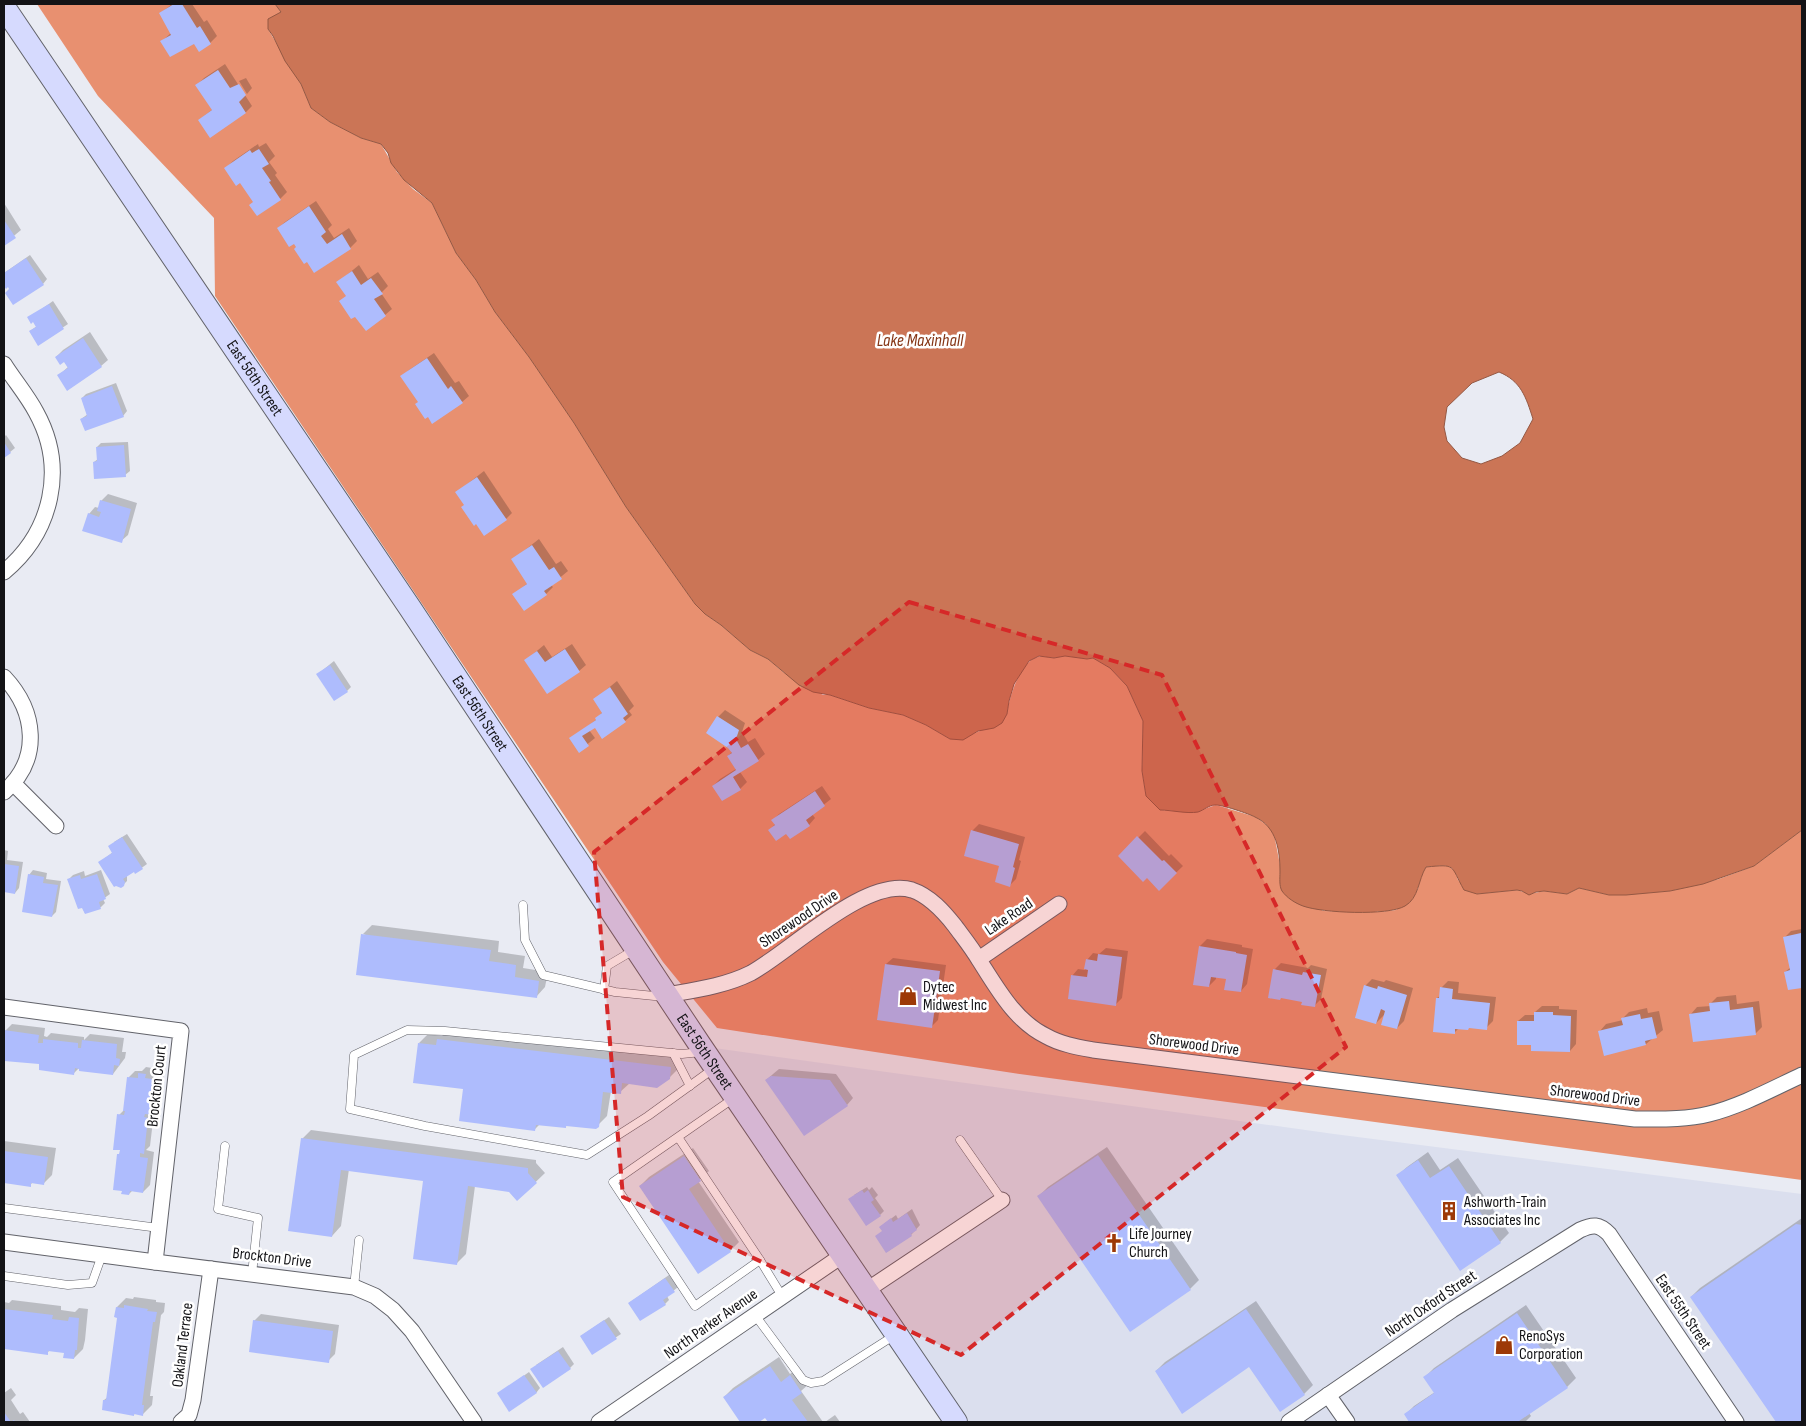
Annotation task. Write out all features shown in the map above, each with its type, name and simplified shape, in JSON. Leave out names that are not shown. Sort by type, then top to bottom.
[{"type":"street","name":"East 56th Street","points":[[4,7],[415,616],[710,1060],[956,1422]]},
{"type":"street","points":[[4,364],[36,412],[46,434],[52,456],[52,471],[48,508],[39,530],[26,550],[4,572]]},
{"type":"street","points":[[4,677],[21,698],[30,726],[30,742],[27,757],[21,771],[8,787],[56,826]]},
{"type":"street","name":"Shorewood Drive","points":[[667,996],[738,979],[758,969],[868,894],[891,888],[912,890],[932,901],[949,918],[1008,1003],[1034,1029],[1058,1041],[1093,1050],[1635,1120],[1668,1120],[1709,1114],[1732,1107],[1802,1075]]},
{"type":"street","name":"Lake Road","points":[[979,959],[1059,904]]},
{"type":"street","name":"Brockton Court","points":[[4,1007],[181,1031],[155,1262]]},
{"type":"street","points":[[867,1290],[1002,1200]]},
{"type":"street","name":"North Oxford Street","points":[[1289,1422],[1452,1310],[1580,1230],[1588,1226],[1598,1225]]},
{"type":"street","name":"East 55th Street","points":[[1598,1225],[1609,1234],[1736,1422]]},
{"type":"street","name":"Brockton Drive","points":[[4,1242],[354,1287],[375,1296],[393,1310],[412,1331],[474,1422]]},
{"type":"street","name":"North Parker Avenue","points":[[599,1422],[843,1255]]},
{"type":"street","name":"Oakland Terrace","points":[[181,1422],[188,1414],[194,1400],[211,1269]]},
{"type":"street","points":[[1328,1395],[1347,1422]]},
{"type":"lane","points":[[523,905],[525,940],[542,975],[615,992],[667,996]]},
{"type":"lane","points":[[604,990],[606,966],[636,949]]},
{"type":"lane","points":[[407,1030],[445,1031],[673,1054],[710,1060],[690,1086],[648,1116],[587,1155],[425,1126],[350,1109],[354,1055],[407,1030]]},
{"type":"lane","points":[[673,1054],[690,1086]]},
{"type":"lane","points":[[735,1097],[613,1182],[695,1306],[760,1260]]},
{"type":"lane","points":[[678,1138],[782,1296]]},
{"type":"lane","points":[[960,1140],[1002,1200]]},
{"type":"lane","points":[[225,1146],[218,1209],[258,1218],[252,1274]]},
{"type":"lane","points":[[4,1208],[159,1228]]},
{"type":"lane","points":[[354,1287],[359,1240]]},
{"type":"lane","points":[[4,1276],[68,1285],[92,1283],[102,1255]]},
{"type":"lane","points":[[755,1315],[803,1380],[811,1383],[823,1381],[896,1334]]},
{"type":"highlighted area","points":[[909,602],[1162,675],[1346,1047],[961,1355],[623,1197],[594,852]]},
{"type":"shaded area","points":[[37,4],[275,4],[281,12],[268,29],[301,84],[311,108],[330,122],[361,138],[381,144],[397,172],[413,189],[432,203],[456,253],[476,280],[495,312],[529,357],[574,423],[626,507],[695,604],[750,650],[768,659],[783,672],[823,695],[830,695],[869,708],[903,715],[926,725],[950,739],[980,731],[1007,714],[1016,681],[1026,665],[1032,660],[1042,656],[1053,658],[1065,656],[1093,658],[1110,668],[1127,686],[1143,721],[1142,771],[1146,796],[1160,810],[1196,812],[1216,805],[1256,817],[1269,827],[1274,834],[1280,865],[1280,878],[1323,911],[1378,912],[1396,910],[1418,889],[1420,876],[1426,867],[1442,865],[1450,867],[1458,880],[1477,894],[1517,890],[1530,894],[1544,891],[1567,894],[1579,888],[1609,895],[1670,891],[1719,879],[1754,866],[1802,830],[1802,1180],[1013,1073],[717,1028],[663,962],[215,296],[214,218],[98,96]]},
{"type":"shaded area","points":[[714,1048],[1334,1134],[1802,1194],[1802,1422],[968,1422]]},
{"type":"water","name":"Lake Maxinhall","points":[[275,4],[1802,4],[1802,830],[1754,866],[1703,884],[1670,891],[1609,895],[1579,888],[1567,894],[1544,891],[1529,895],[1517,890],[1477,894],[1464,890],[1451,868],[1448,866],[1436,866],[1426,867],[1416,894],[1410,903],[1405,906],[1397,909],[1370,912],[1325,910],[1300,905],[1282,891],[1276,840],[1273,833],[1262,821],[1218,805],[1198,812],[1160,810],[1146,796],[1142,771],[1143,721],[1127,686],[1110,668],[1093,658],[1039,656],[1029,661],[1014,684],[1007,714],[1002,723],[994,728],[978,731],[963,740],[950,739],[926,725],[903,715],[869,708],[830,695],[813,692],[799,685],[768,659],[750,650],[695,604],[626,507],[574,423],[529,357],[495,312],[476,280],[456,253],[432,203],[404,180],[391,163],[388,153],[381,144],[361,138],[330,122],[311,108],[301,84],[285,61],[268,29],[268,19],[281,12]],"holes":[[[1499,372],[1513,380],[1522,391],[1533,419],[1520,443],[1502,456],[1481,464],[1462,458],[1447,441],[1444,427],[1447,407],[1472,383]]]},
{"type":"building","points":[[174,4],[182,4],[197,28],[200,26],[211,44],[199,52],[194,44],[170,57],[160,41],[171,35],[159,13]]},
{"type":"building","points":[[218,70],[230,88],[239,84],[246,95],[239,102],[246,113],[210,138],[198,120],[212,110],[195,85]]},
{"type":"building","points":[[259,149],[269,164],[262,168],[281,200],[257,216],[249,205],[253,202],[240,183],[236,186],[224,168],[250,150],[252,153]]},
{"type":"building","points":[[309,206],[326,232],[321,236],[327,244],[342,234],[351,249],[314,273],[307,262],[304,264],[294,249],[296,247],[294,244],[289,247],[277,228]]},
{"type":"building","points":[[4,220],[16,238],[4,246]]},
{"type":"building","points":[[26,258],[44,285],[13,305],[5,293],[9,289],[8,287],[6,289],[4,286],[4,273]]},
{"type":"building","points":[[352,271],[361,285],[371,278],[383,294],[374,299],[386,316],[366,331],[355,317],[351,319],[339,301],[346,296],[336,282]]},
{"type":"building","points":[[49,304],[64,329],[38,346],[29,331],[36,327],[33,322],[31,324],[27,317]]},
{"type":"building","points":[[83,338],[102,367],[67,391],[57,375],[68,368],[64,362],[60,365],[55,357]]},
{"type":"building","points":[[427,358],[448,389],[451,386],[463,403],[432,424],[428,417],[425,419],[415,404],[418,402],[400,376]]},
{"type":"building","points":[[112,386],[124,417],[85,431],[80,419],[87,416],[81,398]]},
{"type":"building","points":[[4,442],[11,453],[4,458]]},
{"type":"building","points":[[124,445],[126,477],[94,479],[93,462],[97,461],[96,447]]},
{"type":"building","points":[[477,477],[507,520],[484,536],[476,524],[474,526],[461,507],[464,505],[455,492]]},
{"type":"building","points":[[100,500],[131,509],[122,543],[82,531],[88,513],[99,517],[101,512],[97,511]]},
{"type":"building","points":[[532,545],[549,570],[554,567],[562,579],[544,591],[547,595],[524,611],[512,594],[527,584],[511,559]]},
{"type":"building","points":[[565,649],[580,672],[547,694],[524,660],[537,651],[545,662]]},
{"type":"building","points":[[330,665],[348,692],[334,701],[316,674]]},
{"type":"building","points":[[610,687],[628,714],[623,718],[626,722],[602,739],[595,728],[582,736],[589,746],[579,753],[569,738],[596,720],[595,718],[602,713],[593,699]]},
{"type":"building","points":[[717,716],[739,730],[736,739],[741,748],[748,744],[759,761],[733,777],[741,790],[722,801],[712,786],[736,770],[727,756],[732,753],[728,748],[706,733]]},
{"type":"building","points":[[815,791],[825,806],[806,820],[810,826],[790,839],[786,834],[776,841],[768,830],[775,825],[771,820]]},
{"type":"building","points":[[971,830],[1019,844],[1010,887],[995,882],[999,866],[964,856]]},
{"type":"building","points":[[1137,836],[1177,873],[1159,891],[1147,878],[1143,882],[1118,856]]},
{"type":"building","points":[[122,837],[143,869],[123,879],[125,882],[121,888],[114,887],[98,862],[112,853],[108,846]]},
{"type":"building","points":[[4,864],[19,866],[15,894],[4,892]]},
{"type":"building","points":[[28,874],[44,877],[43,883],[58,885],[52,917],[22,912]]},
{"type":"building","points":[[97,874],[106,899],[99,902],[101,909],[85,914],[82,908],[78,909],[67,879],[80,875],[81,879]]},
{"type":"building","points":[[1801,933],[1802,988],[1788,990],[1784,972],[1790,970],[1783,937]]},
{"type":"building","points":[[361,934],[491,950],[489,961],[516,965],[515,977],[539,981],[537,998],[356,975]]},
{"type":"building","points":[[1199,946],[1247,955],[1241,992],[1224,990],[1226,979],[1211,977],[1209,987],[1193,985]]},
{"type":"building","points":[[1098,954],[1122,957],[1116,1006],[1068,999],[1071,975],[1087,977],[1088,970],[1084,969],[1086,959],[1097,961]]},
{"type":"building","name":"Dytec Midwest Inc","points":[[885,964],[940,971],[932,1028],[877,1020]]},
{"type":"building","points":[[1273,969],[1302,975],[1303,972],[1321,975],[1315,1007],[1301,1005],[1302,1002],[1281,998],[1280,1000],[1268,998]]},
{"type":"building","points":[[1364,985],[1377,989],[1378,986],[1407,995],[1397,1029],[1381,1025],[1385,1011],[1381,1009],[1376,1024],[1355,1018]]},
{"type":"building","points":[[1440,987],[1453,989],[1452,999],[1490,1003],[1487,1030],[1455,1029],[1455,1034],[1433,1032],[1436,998],[1439,998]]},
{"type":"building","points":[[1729,1001],[1730,1010],[1753,1007],[1756,1035],[1693,1042],[1689,1014],[1710,1011],[1709,1003]]},
{"type":"building","points":[[1534,1012],[1553,1012],[1553,1015],[1571,1016],[1570,1052],[1531,1051],[1531,1045],[1517,1045],[1517,1021],[1534,1021]]},
{"type":"building","points":[[1640,1014],[1641,1019],[1652,1017],[1657,1038],[1645,1041],[1646,1045],[1604,1056],[1598,1031],[1623,1025],[1621,1018]]},
{"type":"building","points":[[4,1030],[39,1035],[38,1043],[43,1043],[43,1039],[78,1043],[78,1048],[81,1048],[82,1040],[117,1044],[116,1058],[120,1059],[119,1066],[114,1065],[113,1075],[79,1071],[79,1069],[75,1068],[74,1075],[39,1070],[39,1064],[4,1061]]},
{"type":"building","points":[[437,1039],[671,1067],[670,1079],[657,1088],[622,1083],[621,1094],[603,1092],[599,1127],[596,1129],[536,1125],[535,1131],[459,1121],[463,1089],[413,1083],[418,1043],[436,1045]]},
{"type":"building","points":[[138,1073],[146,1074],[145,1078],[158,1080],[153,1115],[145,1114],[144,1117],[148,1118],[144,1154],[140,1153],[140,1157],[148,1158],[143,1193],[130,1191],[129,1195],[121,1194],[122,1191],[113,1190],[117,1154],[119,1154],[120,1150],[113,1150],[117,1114],[124,1115],[125,1111],[123,1111],[127,1077],[138,1078]]},
{"type":"building","points":[[771,1076],[830,1080],[848,1106],[804,1136],[765,1080]]},
{"type":"building","points":[[301,1138],[528,1168],[528,1173],[537,1183],[517,1201],[509,1192],[468,1186],[457,1265],[413,1259],[423,1181],[341,1170],[332,1237],[288,1231]]},
{"type":"building","points":[[4,1151],[48,1157],[44,1185],[31,1183],[31,1187],[4,1183]]},
{"type":"building","name":"Life Journey Church","points":[[1098,1155],[1191,1290],[1130,1332],[1037,1196]]},
{"type":"building","points":[[684,1156],[701,1181],[689,1189],[731,1252],[698,1274],[639,1186]]},
{"type":"building","name":"Ashworth-Train Associates Inc","points":[[1418,1160],[1430,1178],[1449,1166],[1501,1243],[1460,1271],[1396,1175]]},
{"type":"building","points":[[862,1190],[864,1193],[868,1190],[874,1200],[871,1202],[881,1216],[866,1226],[848,1199]]},
{"type":"building","points":[[907,1213],[917,1230],[911,1234],[912,1236],[886,1253],[875,1236],[882,1231],[879,1227],[891,1218],[893,1222]]},
{"type":"building","points":[[1796,1224],[1802,1225],[1802,1422],[1776,1422],[1690,1297]]},
{"type":"building","points":[[665,1278],[675,1292],[663,1300],[666,1305],[640,1321],[628,1303]]},
{"type":"building","points":[[124,1305],[157,1312],[155,1322],[153,1322],[142,1405],[144,1405],[143,1416],[102,1410],[103,1400],[106,1400],[117,1318],[114,1317],[116,1307],[124,1308]]},
{"type":"building","points":[[4,1309],[53,1315],[52,1319],[68,1321],[69,1317],[79,1318],[77,1350],[75,1350],[74,1359],[63,1358],[64,1353],[48,1351],[48,1355],[4,1349]]},
{"type":"building","points":[[1246,1309],[1305,1395],[1280,1412],[1249,1367],[1182,1414],[1155,1371]]},
{"type":"building","name":"RenoSys Corporation","points":[[1517,1313],[1568,1388],[1520,1422],[1409,1422],[1404,1414],[1434,1393],[1423,1377]]},
{"type":"building","points":[[253,1320],[333,1331],[329,1363],[249,1352]]},
{"type":"building","points":[[604,1320],[617,1339],[592,1355],[580,1336]]},
{"type":"building","points":[[558,1351],[571,1369],[543,1388],[530,1369]]},
{"type":"building","points":[[770,1366],[781,1382],[790,1375],[802,1393],[792,1400],[808,1422],[768,1422],[765,1418],[759,1422],[740,1422],[723,1397]]},
{"type":"building","points":[[524,1375],[537,1393],[509,1412],[497,1393]]},
{"type":"building","points":[[4,1412],[11,1422],[4,1422]]},
{"type":"place","name":"Dytec Midwest Inc","points":[[908,996]]},
{"type":"place","name":"Ashworth-Train Associates Inc","points":[[1449,1211]]},
{"type":"place","name":"Life Journey Church","points":[[1114,1243]]},
{"type":"place","name":"RenoSys Corporation","points":[[1504,1345]]}]
